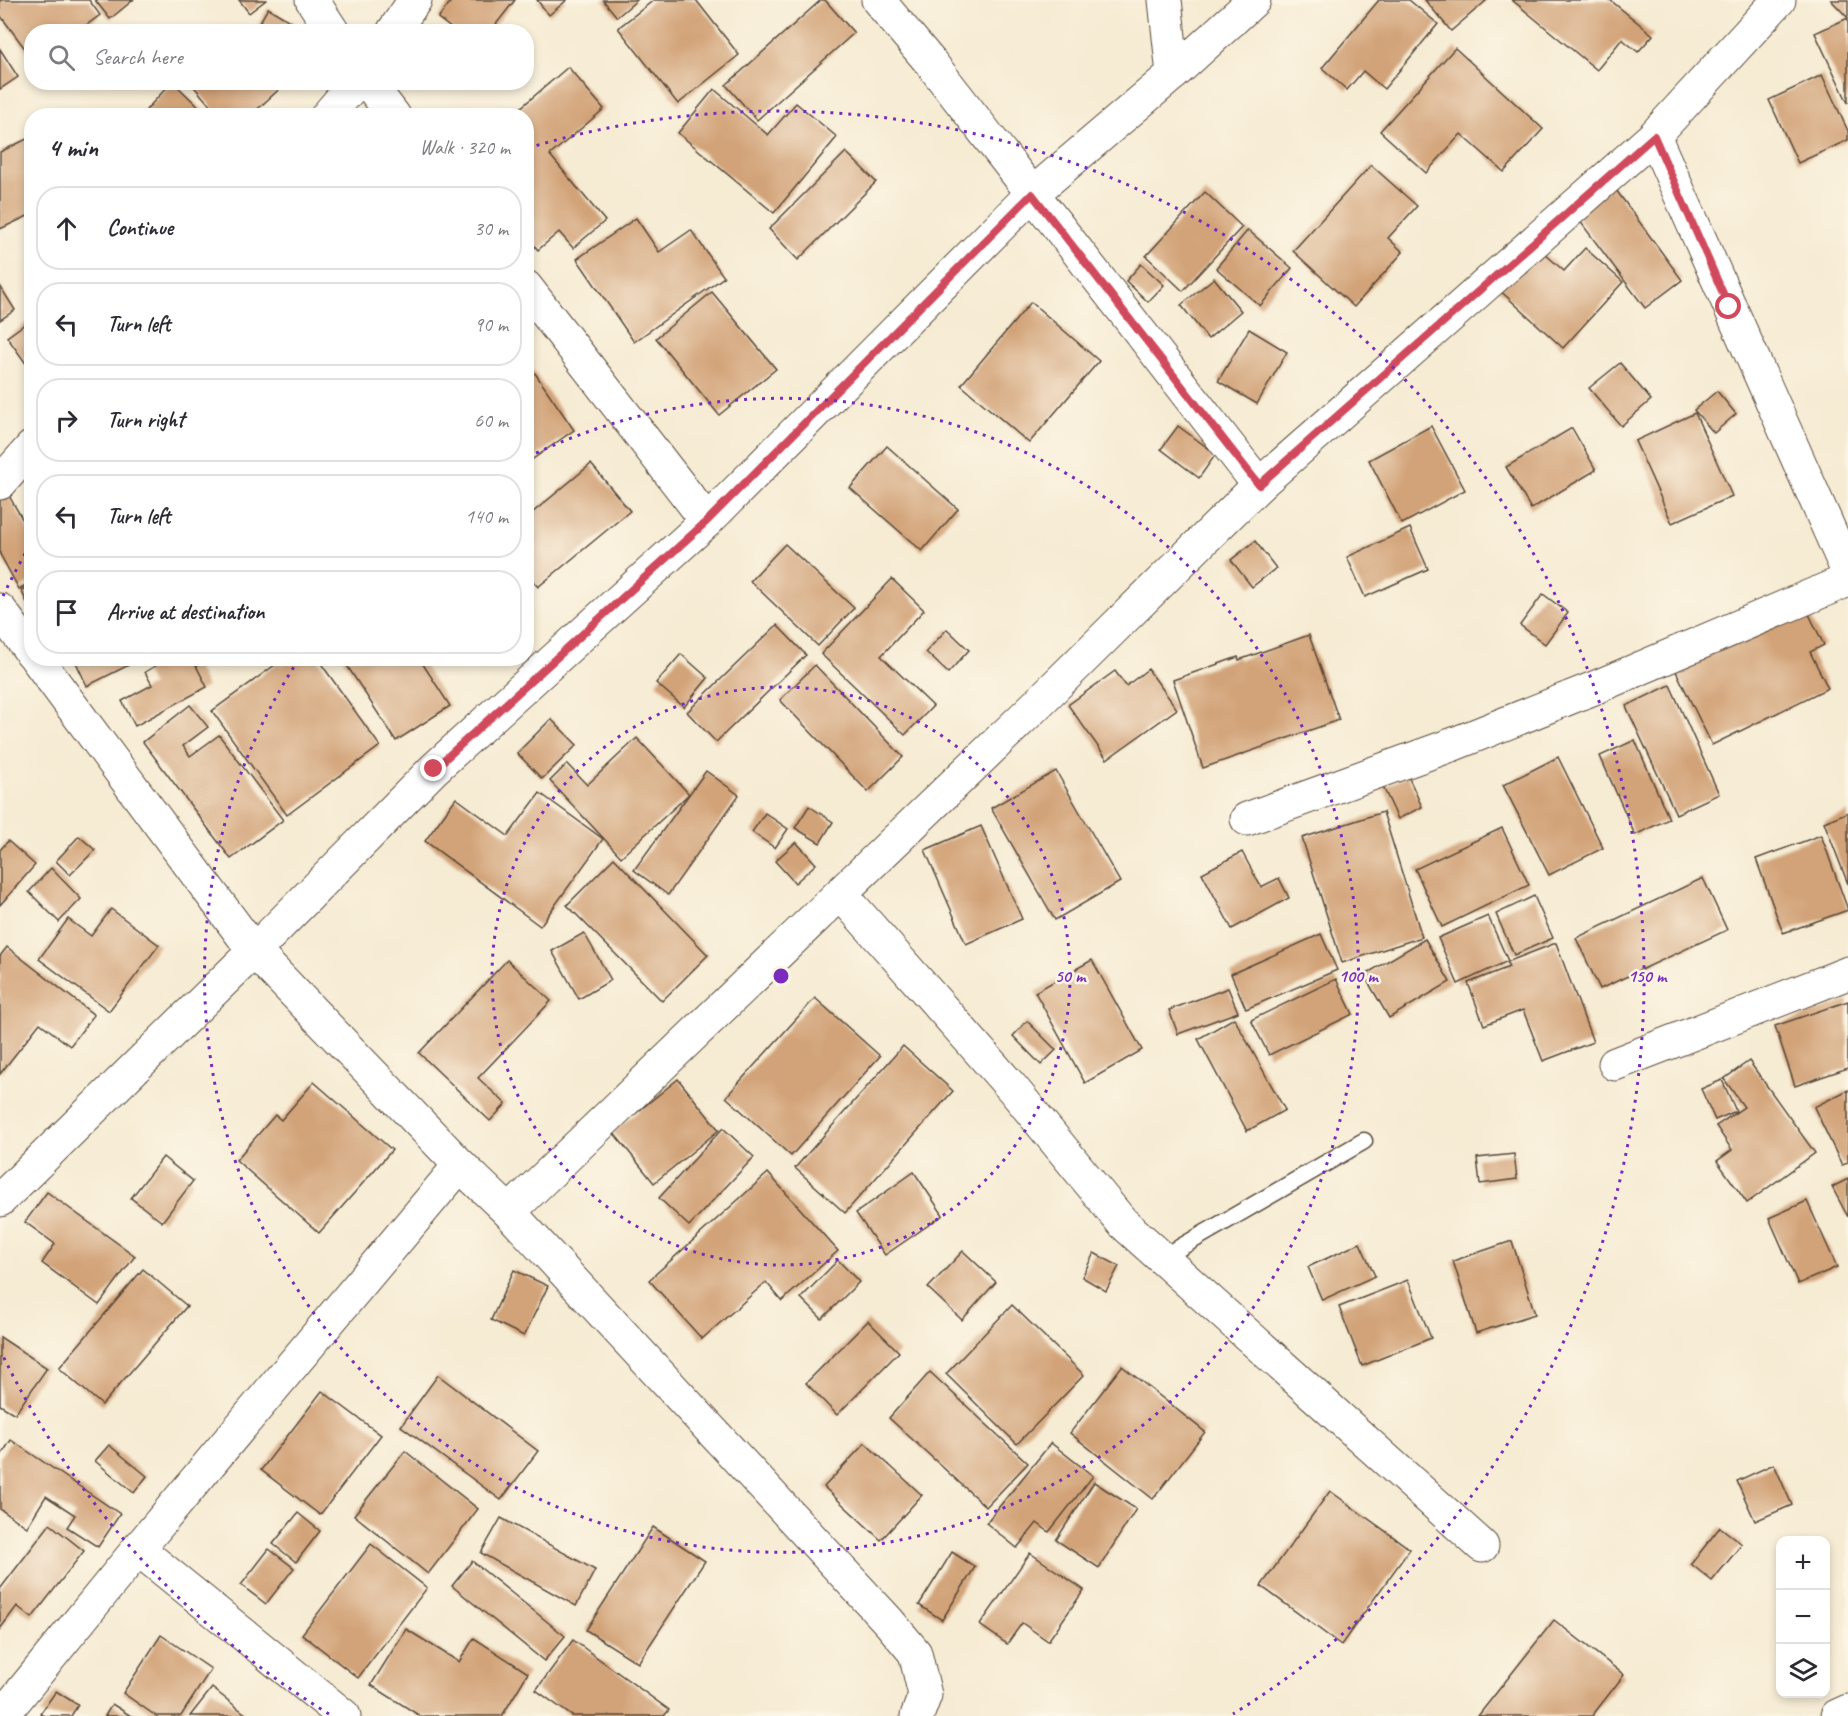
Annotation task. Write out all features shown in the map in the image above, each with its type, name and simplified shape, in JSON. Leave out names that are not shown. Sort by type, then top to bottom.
[{"type":"street","points":[[312,0],[328,24]]},
{"type":"street","points":[[398,24],[415,0]]},
{"type":"street","points":[[878,0],[1259,485]]},
{"type":"street","points":[[1165,0],[1173,74]]},
{"type":"street","points":[[0,1200],[254,951],[434,769],[707,521],[1032,194],[1173,74],[1254,0]]},
{"type":"street","points":[[509,1212],[1029,712],[1259,485],[1654,136],[1779,0]]},
{"type":"street","points":[[334,108],[349,90]]},
{"type":"street","points":[[374,90],[388,108]]},
{"type":"street","points":[[1654,136],[1848,572]]},
{"type":"street","points":[[534,298],[707,521]]},
{"type":"street","points":[[0,483],[24,456]]},
{"type":"street","points":[[1247,819],[1454,744],[1583,693],[1848,580]]},
{"type":"street","points":[[0,610],[24,642]]},
{"type":"street","points":[[42,666],[254,951],[460,1165],[509,1212],[889,1622],[915,1653],[925,1695],[917,1716]]},
{"type":"street","points":[[841,894],[1013,1089],[1122,1222],[1482,1546]]},
{"type":"street","points":[[1615,1064],[1848,973]]},
{"type":"street","points":[[2,1716],[138,1549],[460,1165]]},
{"type":"street","points":[[138,1549],[344,1716]]},
{"type":"street","points":[[1837,1716],[1848,1711]]},
{"type":"lane","points":[[1162,1258],[1364,1141]]},
{"type":"building","points":[[0,0],[89,0],[100,15],[88,24],[24,24],[24,47],[0,15]]},
{"type":"building","points":[[95,0],[133,0],[110,19]]},
{"type":"building","points":[[239,0],[266,0],[249,13]]},
{"type":"building","points":[[452,0],[515,0],[496,24],[446,24],[438,18]]},
{"type":"building","points":[[537,0],[567,0],[549,15]]},
{"type":"building","points":[[603,0],[637,0],[617,17]]},
{"type":"building","points":[[654,0],[696,0],[739,55],[678,104],[618,28]]},
{"type":"building","points":[[821,0],[825,0],[854,33],[757,120],[726,85]]},
{"type":"building","points":[[1379,0],[1409,0],[1438,24],[1384,89],[1363,71],[1347,90],[1322,68]]},
{"type":"building","points":[[1425,0],[1487,0],[1451,31]]},
{"type":"building","points":[[1512,0],[1610,0],[1653,35],[1638,52],[1622,39],[1597,70]]},
{"type":"building","points":[[1831,0],[1848,0],[1847,17]]},
{"type":"building","points":[[268,8],[295,24],[259,24]]},
{"type":"building","points":[[1848,18],[1848,103],[1815,33]]},
{"type":"building","points":[[1455,48],[1543,129],[1504,172],[1461,134],[1426,173],[1380,131]]},
{"type":"building","points":[[0,49],[18,77],[0,89]]},
{"type":"building","points":[[568,67],[604,109],[550,155],[605,221],[573,248],[559,232],[538,250],[534,245],[534,108],[520,108]]},
{"type":"building","points":[[1822,75],[1848,131],[1848,140],[1798,163],[1769,100]]},
{"type":"building","points":[[714,89],[768,135],[796,103],[837,137],[774,213],[678,133]]},
{"type":"building","points":[[165,90],[181,90],[200,108],[148,108]]},
{"type":"building","points":[[197,90],[278,90],[259,108],[212,108]]},
{"type":"building","points":[[24,140],[24,218],[0,229],[0,152]]},
{"type":"building","points":[[846,152],[876,182],[798,260],[769,229]]},
{"type":"building","points":[[1371,165],[1417,206],[1388,238],[1403,252],[1354,307],[1293,251]]},
{"type":"building","points":[[1608,179],[1682,280],[1645,308],[1570,208]]},
{"type":"building","points":[[1205,192],[1242,227],[1183,291],[1146,256]]},
{"type":"building","points":[[636,218],[659,252],[691,230],[724,277],[634,342],[577,259]]},
{"type":"building","points":[[1248,230],[1292,268],[1260,306],[1216,268]]},
{"type":"building","points":[[1533,243],[1564,271],[1585,248],[1623,282],[1563,348],[1495,286]]},
{"type":"building","points":[[1141,264],[1164,285],[1148,302],[1126,281]]},
{"type":"building","points":[[1214,278],[1241,311],[1208,339],[1181,305]]},
{"type":"building","points":[[0,286],[15,310],[0,320]]},
{"type":"building","points":[[712,292],[776,369],[719,415],[656,338]]},
{"type":"building","points":[[1031,302],[1099,361],[1029,443],[961,385]]},
{"type":"building","points":[[24,325],[24,361],[7,337]]},
{"type":"building","points":[[1249,329],[1287,352],[1257,404],[1218,381]]},
{"type":"building","points":[[1620,363],[1651,400],[1621,426],[1589,388]]},
{"type":"building","points":[[534,372],[574,430],[534,458]]},
{"type":"building","points":[[1717,391],[1736,414],[1714,433],[1694,410]]},
{"type":"building","points":[[1695,413],[1732,496],[1672,523],[1635,441]]},
{"type":"building","points":[[1178,426],[1216,454],[1199,478],[1161,449]]},
{"type":"building","points":[[1431,426],[1465,490],[1402,524],[1369,460]]},
{"type":"building","points":[[1572,428],[1596,470],[1531,509],[1506,467]]},
{"type":"building","points":[[887,446],[958,509],[922,551],[850,488]]},
{"type":"building","points":[[591,464],[630,511],[538,587],[534,582],[534,511]]},
{"type":"building","points":[[8,494],[24,522],[24,586],[19,589],[0,554],[0,499]]},
{"type":"building","points":[[1410,528],[1428,569],[1365,597],[1347,557]]},
{"type":"building","points":[[1255,541],[1276,568],[1252,587],[1231,560]]},
{"type":"building","points":[[785,544],[854,608],[818,646],[750,581]]},
{"type":"building","points":[[892,579],[924,610],[881,656],[933,706],[905,735],[821,654]]},
{"type":"building","points":[[1543,594],[1568,613],[1545,644],[1520,625]]},
{"type":"building","points":[[1803,602],[1824,645],[1810,652],[1828,688],[1712,745],[1673,665]]},
{"type":"building","points":[[777,625],[806,655],[716,742],[687,712]]},
{"type":"building","points":[[947,629],[969,650],[948,673],[926,652]]},
{"type":"building","points":[[1309,635],[1339,720],[1203,768],[1173,680]]},
{"type":"building","points":[[681,654],[708,678],[684,707],[656,683]]},
{"type":"building","points":[[815,665],[903,757],[868,792],[780,700]]},
{"type":"building","points":[[78,666],[127,666],[87,686]]},
{"type":"building","points":[[155,666],[196,666],[207,687],[135,726],[122,701],[152,685],[145,672]]},
{"type":"building","points":[[274,666],[323,666],[380,746],[287,815],[212,711]]},
{"type":"building","points":[[347,666],[424,666],[450,706],[396,741]]},
{"type":"building","points":[[1148,669],[1177,709],[1107,759],[1068,705],[1115,671],[1126,686]]},
{"type":"building","points":[[1670,685],[1719,794],[1676,814],[1626,706]]},
{"type":"building","points":[[190,705],[208,727],[183,746],[190,756],[219,735],[283,820],[231,859],[143,742]]},
{"type":"building","points":[[551,719],[577,745],[542,779],[517,753]]},
{"type":"building","points":[[637,738],[689,794],[621,857],[550,781],[567,764],[587,785]]},
{"type":"building","points":[[1635,740],[1669,819],[1635,835],[1600,756]]},
{"type":"building","points":[[1558,757],[1603,848],[1549,875],[1503,785]]},
{"type":"building","points":[[706,771],[739,795],[668,895],[634,870]]},
{"type":"building","points":[[1056,771],[1120,882],[1055,920],[991,808]]},
{"type":"building","points":[[1408,776],[1422,807],[1398,819],[1383,787]]},
{"type":"building","points":[[540,793],[603,839],[540,926],[425,841],[456,798],[508,836]]},
{"type":"building","points":[[809,806],[833,822],[820,843],[795,828]]},
{"type":"building","points":[[1383,812],[1422,937],[1342,963],[1302,838]]},
{"type":"building","points":[[1848,812],[1848,884],[1824,822]]},
{"type":"building","points":[[765,813],[788,829],[775,848],[752,832]]},
{"type":"building","points":[[981,826],[1022,919],[966,944],[925,850]]},
{"type":"building","points":[[1502,828],[1529,885],[1442,927],[1415,869]]},
{"type":"building","points":[[1821,835],[1848,910],[1783,933],[1756,859]]},
{"type":"building","points":[[79,836],[95,850],[70,875],[56,861]]},
{"type":"building","points":[[8,841],[35,865],[0,905],[0,850]]},
{"type":"building","points":[[796,842],[816,864],[795,883],[775,861]]},
{"type":"building","points":[[1242,852],[1261,887],[1279,878],[1289,898],[1232,929],[1202,873]]},
{"type":"building","points":[[614,858],[708,955],[662,1001],[567,905]]},
{"type":"building","points":[[51,868],[81,899],[59,922],[29,892]]},
{"type":"building","points":[[1703,878],[1727,930],[1600,989],[1576,938]]},
{"type":"building","points":[[1534,896],[1553,938],[1514,955],[1496,914]]},
{"type":"building","points":[[111,909],[159,945],[109,1011],[39,959],[68,919],[91,936]]},
{"type":"building","points":[[1488,916],[1508,961],[1458,984],[1438,938]]},
{"type":"building","points":[[584,933],[611,980],[579,999],[552,951]]},
{"type":"building","points":[[1321,934],[1337,970],[1246,1009],[1231,974]]},
{"type":"building","points":[[1425,939],[1450,982],[1389,1018],[1364,975]]},
{"type":"building","points":[[1556,943],[1593,1042],[1543,1061],[1523,1010],[1484,1025],[1468,983],[1509,967],[1507,962]]},
{"type":"building","points":[[7,947],[94,1015],[70,1046],[40,1023],[0,1074],[0,956]]},
{"type":"building","points":[[507,960],[551,1001],[478,1078],[506,1104],[490,1121],[419,1053]]},
{"type":"building","points":[[1092,960],[1142,1050],[1085,1083],[1035,992]]},
{"type":"building","points":[[1336,979],[1353,1014],[1269,1055],[1251,1020]]},
{"type":"building","points":[[1228,988],[1238,1012],[1178,1034],[1169,1010]]},
{"type":"building","points":[[815,998],[880,1056],[791,1156],[726,1097]]},
{"type":"building","points":[[1848,1001],[1848,1068],[1795,1086],[1775,1026]]},
{"type":"building","points":[[1234,1018],[1285,1110],[1247,1131],[1198,1039]]},
{"type":"building","points":[[1027,1021],[1056,1050],[1041,1065],[1013,1036]]},
{"type":"building","points":[[903,1046],[953,1091],[845,1213],[795,1168]]},
{"type":"building","points":[[1749,1061],[1815,1153],[1747,1203],[1717,1161],[1732,1150],[1716,1126],[1744,1107],[1724,1079]]},
{"type":"building","points":[[678,1079],[719,1130],[654,1183],[613,1132]]},
{"type":"building","points":[[1722,1080],[1736,1111],[1715,1120],[1701,1089]]},
{"type":"building","points":[[314,1082],[392,1150],[319,1233],[236,1160],[275,1115],[281,1120]]},
{"type":"building","points":[[1848,1090],[1848,1163],[1842,1165],[1814,1107]]},
{"type":"building","points":[[723,1128],[754,1157],[689,1226],[659,1198]]},
{"type":"building","points":[[1514,1154],[1517,1179],[1480,1184],[1477,1158]]},
{"type":"building","points":[[163,1157],[193,1181],[162,1222],[131,1198]]},
{"type":"building","points":[[914,1172],[943,1215],[885,1255],[856,1213]]},
{"type":"building","points":[[768,1173],[838,1251],[782,1301],[766,1282],[702,1339],[649,1280]]},
{"type":"building","points":[[1848,1179],[1848,1217],[1832,1187]]},
{"type":"building","points":[[47,1192],[135,1256],[99,1305],[42,1263],[55,1244],[25,1222]]},
{"type":"building","points":[[1807,1201],[1837,1267],[1798,1284],[1769,1218]]},
{"type":"building","points":[[1512,1241],[1535,1314],[1476,1333],[1453,1261]]},
{"type":"building","points":[[1360,1243],[1375,1276],[1322,1300],[1308,1267]]},
{"type":"building","points":[[963,1251],[996,1282],[962,1320],[928,1288]]},
{"type":"building","points":[[1094,1253],[1119,1266],[1106,1291],[1082,1277]]},
{"type":"building","points":[[838,1260],[859,1282],[822,1319],[801,1298]]},
{"type":"building","points":[[143,1269],[187,1306],[102,1405],[59,1368]]},
{"type":"building","points":[[514,1270],[548,1286],[524,1336],[491,1320]]},
{"type":"building","points":[[1408,1280],[1431,1338],[1362,1366],[1339,1307]]},
{"type":"building","points":[[1012,1305],[1084,1375],[1017,1444],[946,1374]]},
{"type":"building","points":[[868,1321],[899,1352],[837,1415],[806,1383]]},
{"type":"building","points":[[0,1337],[47,1368],[15,1414],[0,1405]]},
{"type":"building","points":[[1122,1366],[1205,1432],[1153,1499],[1070,1433]]},
{"type":"building","points":[[930,1372],[1028,1463],[986,1507],[889,1418]]},
{"type":"building","points":[[438,1375],[538,1451],[501,1500],[401,1426]]},
{"type":"building","points":[[322,1391],[381,1435],[320,1515],[261,1470]]},
{"type":"building","points":[[11,1440],[120,1514],[98,1547],[67,1527],[75,1515],[46,1496],[27,1527],[0,1509],[0,1457]]},
{"type":"building","points":[[865,1443],[922,1495],[881,1540],[824,1487]]},
{"type":"building","points":[[1051,1443],[1093,1476],[1049,1532],[1037,1523],[1017,1548],[986,1523]]},
{"type":"building","points":[[109,1445],[147,1476],[134,1493],[95,1461]]},
{"type":"building","points":[[405,1451],[478,1509],[428,1574],[354,1515]]},
{"type":"building","points":[[1774,1464],[1792,1505],[1755,1521],[1737,1481]]},
{"type":"building","points":[[1094,1482],[1136,1509],[1099,1568],[1056,1540]]},
{"type":"building","points":[[1330,1491],[1410,1549],[1341,1645],[1261,1586]]},
{"type":"building","points":[[298,1513],[320,1531],[296,1562],[273,1544]]},
{"type":"building","points":[[501,1518],[595,1570],[576,1606],[481,1553]]},
{"type":"building","points":[[50,1524],[84,1551],[32,1618],[17,1606],[0,1629],[0,1589]]},
{"type":"building","points":[[653,1527],[705,1561],[638,1663],[586,1630]]},
{"type":"building","points":[[1720,1527],[1742,1544],[1712,1581],[1691,1564]]},
{"type":"building","points":[[371,1544],[427,1588],[358,1678],[302,1634]]},
{"type":"building","points":[[269,1549],[294,1568],[266,1604],[241,1585]]},
{"type":"building","points":[[952,1552],[975,1567],[942,1620],[919,1605]]},
{"type":"building","points":[[1030,1553],[1084,1590],[1048,1641],[1022,1623],[1007,1644],[980,1625]]},
{"type":"building","points":[[472,1561],[565,1636],[544,1661],[452,1586]]},
{"type":"building","points":[[1554,1620],[1624,1675],[1592,1716],[1478,1716]]},
{"type":"building","points":[[406,1629],[459,1662],[474,1638],[528,1673],[502,1716],[420,1716],[371,1685]]},
{"type":"building","points":[[161,1635],[211,1669],[181,1716],[156,1716],[123,1693]]},
{"type":"building","points":[[573,1640],[669,1710],[664,1716],[572,1716],[536,1690]]},
{"type":"building","points":[[212,1688],[248,1716],[190,1716]]},
{"type":"building","points":[[56,1691],[78,1705],[71,1716],[40,1714]]},
{"type":"building","points":[[112,1704],[131,1716],[105,1716]]},
{"type":"route","points":[[434,769],[707,521],[1032,194],[1259,485],[1654,136],[1729,307]]}]
